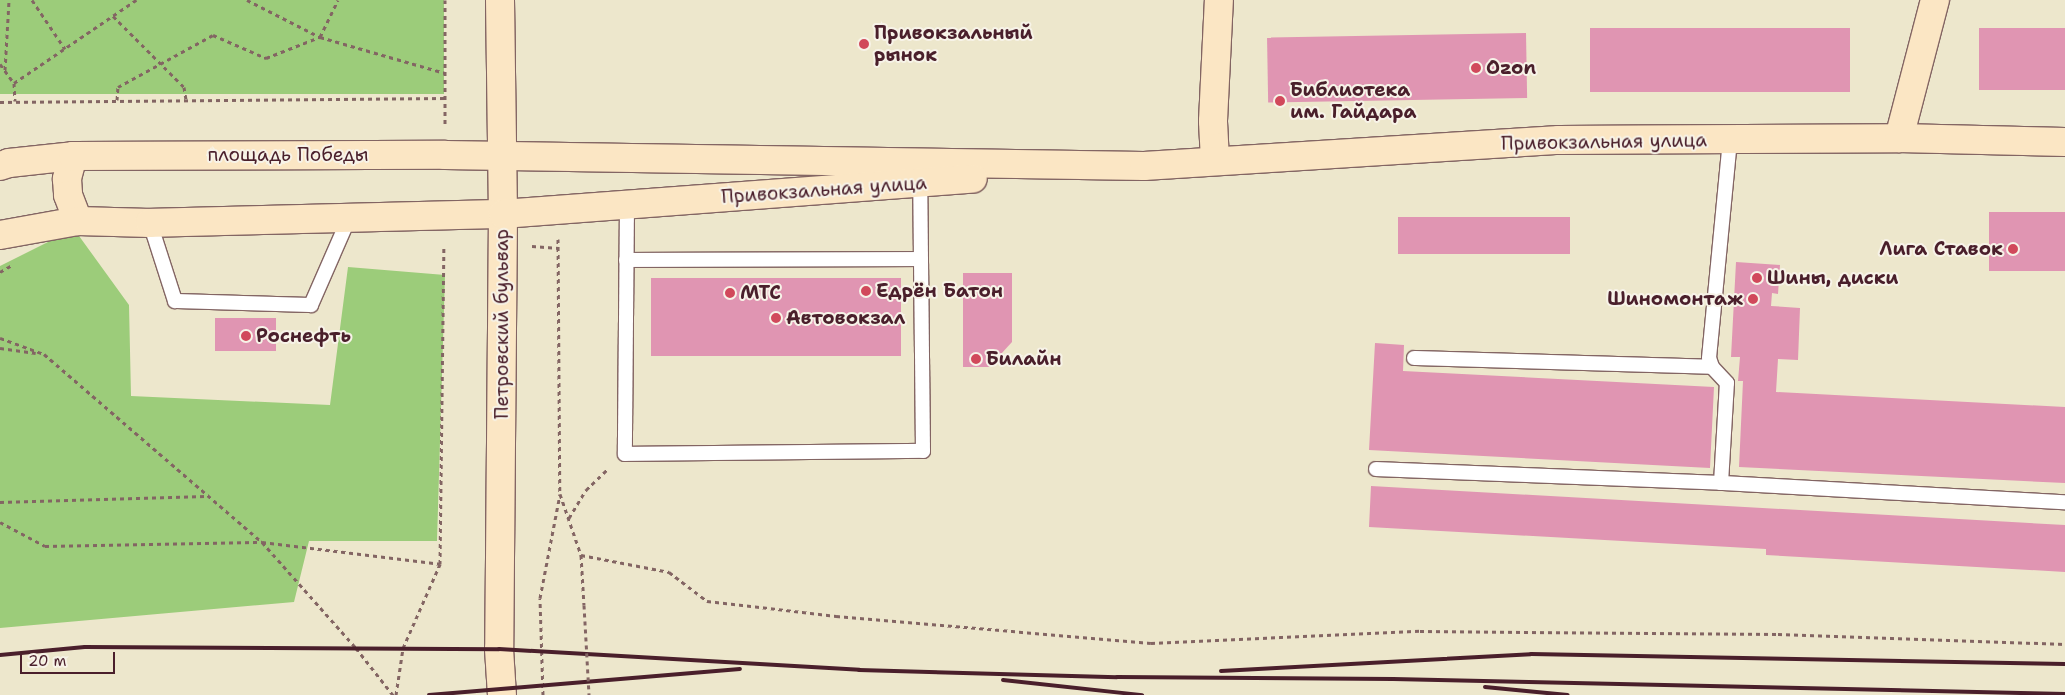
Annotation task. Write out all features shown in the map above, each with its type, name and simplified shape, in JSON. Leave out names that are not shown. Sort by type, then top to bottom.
[{"type":"street","name":"Петровский бульвар","points":[[500,0],[503,214],[499,649],[502,695]]},
{"type":"street","points":[[1215,160],[1214,122],[1219,0]]},
{"type":"street","points":[[1899,138],[1934,0]]},
{"type":"street","name":"Привокзальная улица","points":[[503,214],[1215,160],[1559,140],[1899,138],[2065,142]]},
{"type":"street","name":"площадь Победы","points":[[0,166],[9,163],[73,156],[502,155]]},
{"type":"street","name":"Привокзальная улица","points":[[502,155],[1144,166]]},
{"type":"street","points":[[73,156],[67,179],[68,195],[78,221]]},
{"type":"street","points":[[0,235],[78,221],[150,223],[444,214],[503,214]]},
{"type":"lane","points":[[1721,484],[1727,383],[1712,368],[1709,358],[1730,139]]},
{"type":"lane","points":[[627,205],[625,454],[923,452],[920,183]]},
{"type":"lane","points":[[150,223],[176,301],[311,305],[350,218]]},
{"type":"lane","points":[[626,260],[921,259]]},
{"type":"lane","points":[[1414,358],[1712,368]]},
{"type":"lane","points":[[1376,469],[1721,484],[2065,502]]},
{"type":"path","points":[[5,70],[9,0]]},
{"type":"path","points":[[32,0],[65,49]]},
{"type":"path","points":[[14,83],[136,0]]},
{"type":"path","points":[[247,0],[320,36],[446,73]]},
{"type":"path","points":[[117,100],[118,87],[213,35],[266,58],[320,36],[338,0]]},
{"type":"path","points":[[445,0],[445,155]]},
{"type":"path","points":[[113,16],[184,88],[186,100]]},
{"type":"path","points":[[0,64],[14,83],[15,101]]},
{"type":"path","points":[[0,102],[446,98]]},
{"type":"path","points":[[543,695],[540,598],[560,494],[558,210]]},
{"type":"path","points":[[394,695],[403,648],[440,564],[444,214]]},
{"type":"path","points":[[0,338],[44,354],[262,542],[356,648],[394,695]]},
{"type":"path","points":[[0,348],[44,354]]},
{"type":"path","points":[[568,519],[586,490],[625,454]]},
{"type":"path","points":[[560,494],[581,555],[588,695]]},
{"type":"path","points":[[0,502],[207,496]]},
{"type":"path","points":[[0,522],[45,546],[262,542],[440,564]]},
{"type":"path","points":[[581,555],[669,572],[707,600],[836,616],[1151,643],[1430,631],[1778,634],[2065,644]]},
{"type":"green space","points":[[0,0],[444,0],[444,94],[0,94]]},
{"type":"green space","points":[[74,229],[129,305],[131,396],[330,405],[348,267],[445,275],[437,541],[309,541],[294,602],[0,628],[0,266]]},
{"type":"building","points":[[1590,28],[1850,28],[1850,92],[1590,92]]},
{"type":"building","points":[[1979,28],[2065,28],[2065,90],[1979,90]]},
{"type":"building","points":[[1526,33],[1527,98],[1268,103],[1267,38]]},
{"type":"building","points":[[1989,212],[2065,212],[2065,271],[1989,271]]},
{"type":"building","points":[[1398,217],[1570,217],[1570,254],[1398,254]]},
{"type":"building","points":[[1736,262],[1780,265],[1778,294],[1772,293],[1771,306],[1800,308],[1798,360],[1778,359],[1776,392],[2065,407],[2065,483],[1739,467],[1743,381],[1738,381],[1740,357],[1731,357]]},
{"type":"building","points":[[963,273],[1012,273],[1012,342],[989,367],[963,367]]},
{"type":"building","name":"Автовокзал","points":[[651,278],[901,278],[901,356],[651,356]]},
{"type":"building","points":[[215,318],[276,318],[276,351],[215,351]]},
{"type":"building","points":[[1375,343],[1404,345],[1403,371],[1714,387],[1710,468],[1369,450]]},
{"type":"building","points":[[1371,486],[2065,525],[2065,572],[1766,555],[1766,549],[1369,527]]},
{"type":"railway","points":[[0,655],[85,647],[499,649],[859,670],[1117,677],[1393,679],[2065,694]]},
{"type":"railway","points":[[1221,671],[1531,654],[2065,664]]},
{"type":"railway","points":[[429,695],[740,669]]},
{"type":"railway","points":[[1003,680],[1142,695]]},
{"type":"railway","points":[[1485,687],[1568,695]]},
{"type":"place","name":"Привокзальный рынок","points":[[864,44]]},
{"type":"place","name":"Ozon","points":[[1476,68]]},
{"type":"place","name":"Библиотека им. Гайдара","points":[[1280,101]]},
{"type":"place","name":"Лига Ставок","points":[[2013,249]]},
{"type":"place","name":"Шины, диски","points":[[1757,278]]},
{"type":"place","name":"Едрён Батон","points":[[866,291]]},
{"type":"place","name":"МТС","points":[[730,293]]},
{"type":"place","name":"Шиномонтаж","points":[[1753,299]]},
{"type":"place","name":"Автовокзал","points":[[776,318]]},
{"type":"place","name":"Роснефть","points":[[246,336]]},
{"type":"place","name":"Билайн","points":[[976,359]]}]
